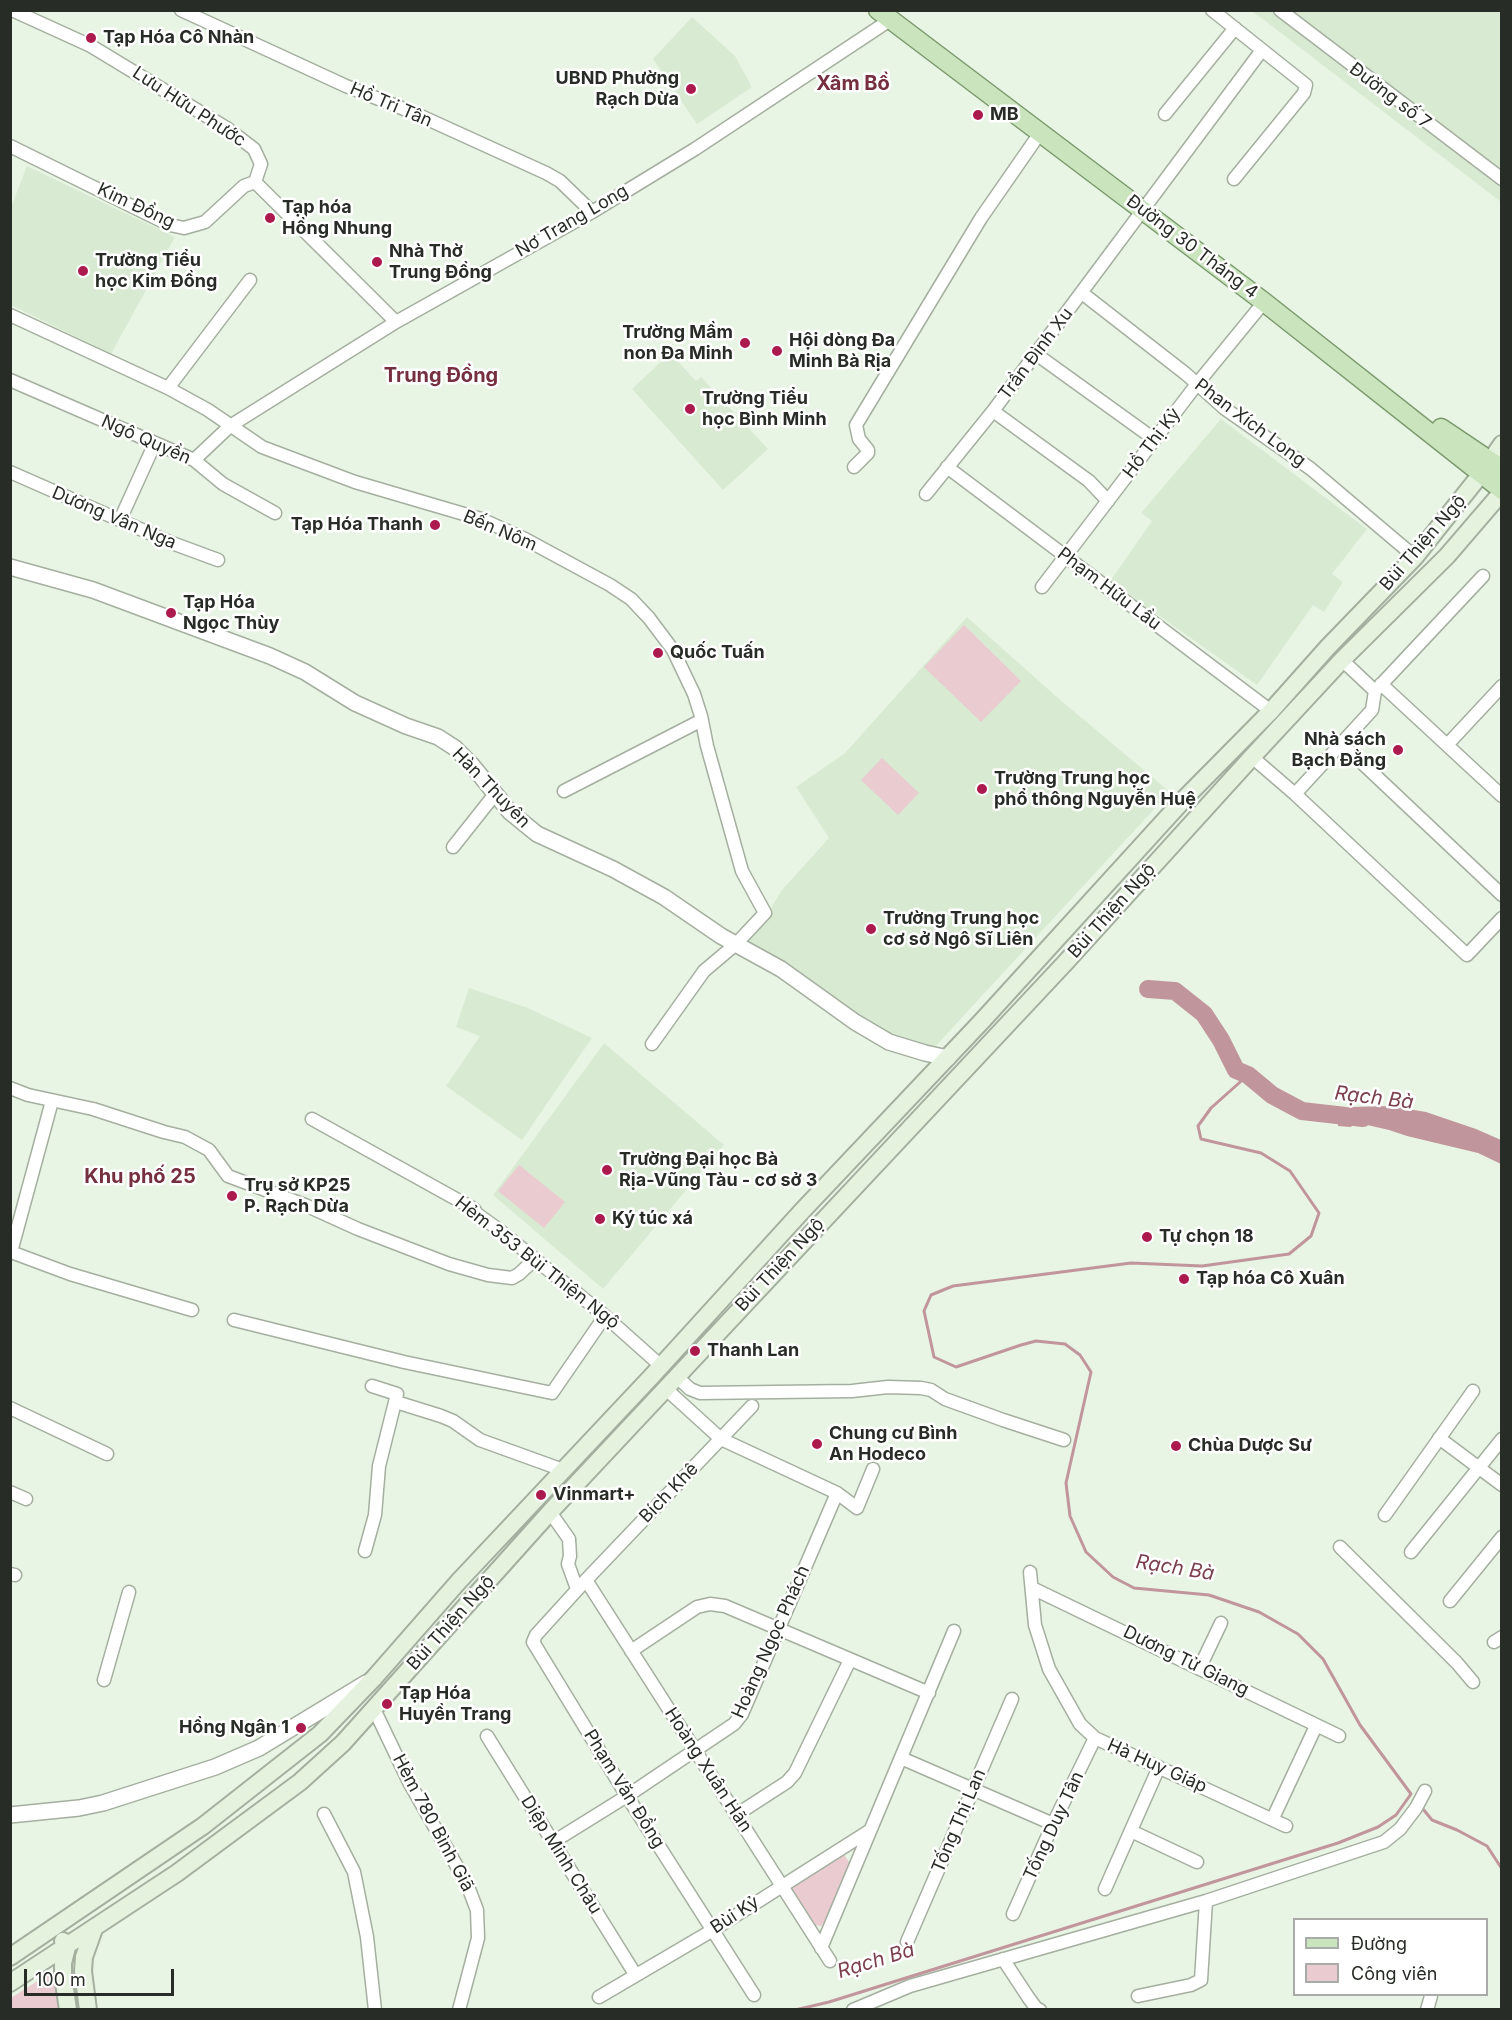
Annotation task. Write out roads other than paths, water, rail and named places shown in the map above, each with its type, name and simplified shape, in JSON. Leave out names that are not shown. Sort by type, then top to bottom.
[{"type":"main road","name":"Đường 30 Tháng 4","points":[[890,13],[1145,206],[1264,302],[1491,468]]},
{"type":"main road","name":"Đường 30 Tháng 4","points":[[910,27],[1040,133],[1262,287],[1491,468],[1502,491]]},
{"type":"main road","name":"Bùi Thiện Ngộ","points":[[11,1954],[82,1911],[203,1826],[320,1734],[374,1678],[459,1581],[562,1470],[948,1058],[1186,797],[1271,711],[1415,557],[1491,468],[1502,444]]},
{"type":"main road","name":"Bùi Thiện Ngộ","points":[[10,1983],[177,1873],[300,1782],[343,1743],[550,1512],[1116,907],[1342,660],[1447,556],[1502,491]]},
{"type":"main road","points":[[1329,647],[1342,660]]},
{"type":"main road","points":[[1099,892],[1116,907]]},
{"type":"main road","points":[[913,1094],[927,1108]]},
{"type":"main road","points":[[656,1371],[671,1383]]},
{"type":"main road","points":[[82,1911],[94,1929],[84,1957],[82,1971],[88,2010]]},
{"type":"main road","points":[[55,1928],[67,1947],[63,1975],[68,2010]]},
{"type":"street","name":"Lưu Hữu Phước","points":[[12,10],[91,46],[228,129],[254,149],[261,164],[255,182]]},
{"type":"street","name":"Hồ Tri Tân","points":[[181,10],[346,86],[414,113],[546,172],[560,181],[592,212]]},
{"type":"street","points":[[1212,10],[1304,82],[1307,89],[1234,179]]},
{"type":"street","name":"Đường số 7","points":[[1280,10],[1502,179]]},
{"type":"street","name":"Nơ Trang Long","points":[[194,460],[230,426],[396,322],[592,212],[731,127],[890,13]]},
{"type":"street","points":[[1165,114],[1235,28]]},
{"type":"street","name":"Trần Đình Xu","points":[[926,494],[993,411],[1262,50]]},
{"type":"street","points":[[854,467],[868,453],[867,447],[860,439],[856,425],[981,218],[1040,133]]},
{"type":"street","name":"Kim Đồng","points":[[10,146],[170,225],[184,228],[205,222],[244,186],[255,182]]},
{"type":"street","points":[[255,182],[396,322]]},
{"type":"street","points":[[168,388],[250,280]]},
{"type":"street","name":"Phan Xích Long","points":[[1082,293],[1186,374],[1224,408],[1311,469],[1415,557]]},
{"type":"street","name":"Hồ Thị Kỷ","points":[[1042,588],[1154,439],[1264,302]]},
{"type":"street","name":"Bến Nôm","points":[[10,315],[168,388],[208,410],[262,447],[326,472],[481,519],[525,539],[610,585],[631,600],[663,634],[694,694],[742,871],[765,913],[736,944]]},
{"type":"street","points":[[1036,354],[1154,439]]},
{"type":"street","name":"Ngô Quyền","points":[[10,380],[194,460],[223,484],[275,513]]},
{"type":"street","points":[[993,411],[1089,481],[1108,501]]},
{"type":"street","points":[[120,520],[155,443]]},
{"type":"street","name":"Phạm Hữu Lầu","points":[[948,467],[1271,711]]},
{"type":"street","name":"Dương Vân Nga","points":[[10,472],[172,543],[218,560]]},
{"type":"street","name":"Hàn Thuyên","points":[[10,567],[93,590],[195,627],[287,664],[355,703],[446,742],[471,764],[520,822],[537,834],[613,868],[664,897],[736,944],[781,969],[855,1022],[889,1042],[948,1058]]},
{"type":"street","points":[[1295,794],[1372,710],[1378,688],[1482,576]]},
{"type":"street","points":[[1342,660],[1447,745],[1502,796]]},
{"type":"street","points":[[1447,745],[1502,686]]},
{"type":"street","points":[[564,791],[702,720]]},
{"type":"street","points":[[1342,744],[1502,895]]},
{"type":"street","points":[[1252,756],[1467,955],[1502,918]]},
{"type":"street","points":[[453,847],[495,794]]},
{"type":"street","points":[[652,1044],[704,971],[736,944]]},
{"type":"street","points":[[10,1088],[28,1095],[93,1109],[185,1137],[209,1150],[228,1176],[449,1264],[488,1275],[512,1278],[535,1259]]},
{"type":"street","points":[[52,1101],[11,1252],[70,1274],[192,1310]]},
{"type":"street","name":"Hẻm 353 Bùi Thiện Ngộ","points":[[312,1119],[474,1209],[477,1214],[498,1228],[605,1316],[656,1371]]},
{"type":"street","points":[[234,1320],[404,1362],[552,1393],[605,1316]]},
{"type":"street","points":[[671,1383],[721,1439],[837,1493],[857,1508],[873,1469]]},
{"type":"street","points":[[671,1383],[700,1393],[921,1388],[931,1390],[945,1399],[1064,1440]]},
{"type":"street","points":[[365,1551],[375,1515],[379,1466],[398,1394],[372,1386]]},
{"type":"street","points":[[1385,1515],[1473,1391]]},
{"type":"street","points":[[396,1402],[441,1416],[453,1421],[480,1440],[562,1470]]},
{"type":"street","name":"Bích Khê","points":[[581,1584],[752,1406]]},
{"type":"street","points":[[10,1408],[107,1454]]},
{"type":"street","points":[[1440,1438],[1502,1485]]},
{"type":"street","points":[[1412,1552],[1502,1439]]},
{"type":"street","points":[[10,1492],[26,1499]]},
{"type":"street","name":"Hoàng Ngọc Phách","points":[[553,1842],[627,1796],[734,1724],[742,1714],[837,1493]]},
{"type":"street","points":[[550,1512],[569,1539],[568,1564],[581,1584]]},
{"type":"street","points":[[1450,1601],[1502,1537]]},
{"type":"street","points":[[1340,1547],[1457,1663],[1473,1682]]},
{"type":"street","name":"Hà Huy Giáp","points":[[1030,1572],[1035,1625],[1049,1668],[1080,1724],[1095,1738],[1273,1818],[1286,1826]]},
{"type":"street","name":"Hoàng Xuân Hãn","points":[[581,1584],[631,1651],[830,1961]]},
{"type":"street","name":"Phạm Văn Đồng","points":[[581,1584],[536,1635],[533,1642],[627,1796],[754,1995]]},
{"type":"street","name":"Dương Tử Giang","points":[[1032,1588],[1339,1736]]},
{"type":"street","points":[[104,1680],[129,1592]]},
{"type":"street","points":[[631,1651],[697,1607],[710,1604],[725,1606],[929,1693]]},
{"type":"street","points":[[1200,1667],[1221,1623]]},
{"type":"street","points":[[821,1948],[954,1631]]},
{"type":"street","points":[[736,1815],[787,1782],[795,1773],[850,1660]]},
{"type":"street","name":"Bùi Thiện Ngộ","points":[[10,1815],[80,1808],[103,1803],[215,1767],[259,1748],[374,1678]]},
{"type":"street","name":"Tống Thị Lan","points":[[906,1942],[1012,1699]]},
{"type":"street","name":"Hẻm 780 Bình Giã","points":[[374,1709],[409,1782],[467,1884],[477,1910],[478,1938],[459,2010]]},
{"type":"street","points":[[1273,1818],[1316,1726]]},
{"type":"street","name":"Diệp Minh Châu","points":[[487,1736],[635,1974]]},
{"type":"street","name":"Tống Duy Tân","points":[[1013,1914],[1095,1738]]},
{"type":"street","points":[[901,1758],[1053,1824]]},
{"type":"street","points":[[1105,1889],[1159,1767]]},
{"type":"street","points":[[853,2010],[910,1986],[1206,1900],[1384,1842],[1400,1828],[1416,1808],[1425,1791]]},
{"type":"street","points":[[324,1814],[354,1872],[367,1937],[375,2010]]},
{"type":"street","name":"Bùi Kỷ","points":[[599,1997],[713,1930],[869,1831]]},
{"type":"street","points":[[1131,1831],[1197,1863]]},
{"type":"street","points":[[1138,1996],[1191,1985],[1201,1980],[1206,1900]]},
{"type":"street","points":[[1003,1959],[1038,2009]]},
{"type":"street","points":[[1427,2010],[1431,1996]]},
{"type":"waterway","name":"Rạch Bà","points":[[1148,989],[1175,991],[1204,1014],[1221,1040],[1236,1070],[1248,1075],[1272,1095],[1302,1111],[1363,1118]]},
{"type":"waterway","name":"Rạch Bà","points":[[795,2010],[829,2002],[1338,1843],[1378,1827],[1396,1815],[1411,1794],[1360,1725],[1323,1659],[1298,1634],[1259,1612],[1209,1595],[1134,1588],[1113,1577],[1086,1552],[1070,1516],[1066,1483],[1091,1372],[1080,1355],[1065,1344],[1036,1341],[956,1367],[934,1357],[924,1311],[931,1295],[953,1286],[1131,1263],[1202,1266],[1289,1254],[1311,1236],[1319,1213],[1290,1171],[1261,1153],[1201,1139],[1198,1126],[1211,1108],[1248,1075]]},
{"type":"waterway","points":[[1423,1809],[1432,1820],[1487,1846],[1502,1869]]},
{"type":"place","name":"Tạp Hóa Cô Nhàn","points":[[91,38]]},
{"type":"place","name":"UBND Phường Rạch Dừa","points":[[691,89]]},
{"type":"place","name":"MB","points":[[978,115]]},
{"type":"place","name":"Tạp hóa Hồng Nhung","points":[[270,218]]},
{"type":"place","name":"Nhà Thờ Trung Đồng","points":[[377,262]]},
{"type":"place","name":"Trường Tiểu học Kim Đồng","points":[[83,271]]},
{"type":"place","name":"Trường Mầm non Đa Minh","points":[[745,343]]},
{"type":"place","name":"Hội dòng Đa Minh Bà Rịa","points":[[777,351]]},
{"type":"place","name":"Trường Tiểu học Bình Minh","points":[[690,409]]},
{"type":"place","name":"Tạp Hóa Thanh","points":[[435,525]]},
{"type":"place","name":"Tạp Hóa Ngọc Thùy","points":[[171,613]]},
{"type":"place","name":"Quốc Tuấn","points":[[658,653]]},
{"type":"place","name":"Nhà sách Bạch Đằng","points":[[1398,750]]},
{"type":"place","name":"Trường Trung học phổ thông Nguyễn Huệ","points":[[982,789]]},
{"type":"place","name":"Trường Trung học cơ sở Ngô Sĩ Liên","points":[[871,929]]},
{"type":"place","name":"Trường Đại học Bà Rịa-Vũng Tàu - cơ sở 3","points":[[607,1170]]},
{"type":"place","name":"Trụ sở KP25 P. Rạch Dừa","points":[[232,1196]]},
{"type":"place","name":"Ký túc xá","points":[[600,1219]]},
{"type":"place","name":"Tự chọn 18","points":[[1147,1237]]},
{"type":"place","name":"Tạp hóa Cô Xuân","points":[[1184,1279]]},
{"type":"place","name":"Thanh Lan","points":[[695,1351]]},
{"type":"place","name":"Chung cư Bình An Hodeco","points":[[817,1444]]},
{"type":"place","name":"Chùa Dược Sư","points":[[1176,1446]]},
{"type":"place","name":"Vinmart+","points":[[541,1495]]},
{"type":"place","name":"Tạp Hóa Huyền Trang","points":[[387,1704]]},
{"type":"place","name":"Hồng Ngân 1","points":[[301,1728]]},
{"type":"district","name":"Xâm Bồ","points":[[853,84]]},
{"type":"district","name":"Trung Đồng","points":[[441,376]]},
{"type":"district","name":"Khu phố 25","points":[[140,1177]]}]
